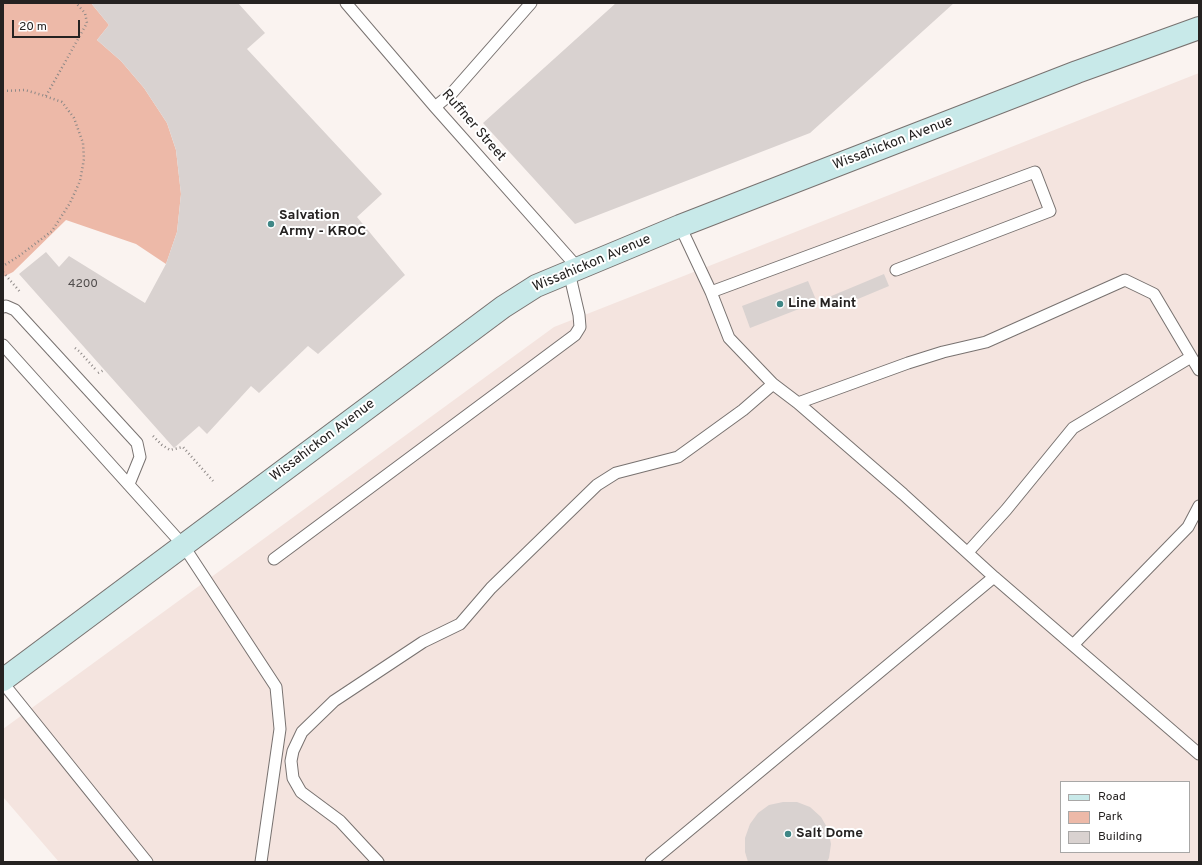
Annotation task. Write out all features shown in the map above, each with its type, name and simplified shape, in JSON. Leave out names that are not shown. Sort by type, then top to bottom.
[{"type":"street","name":"Wissahickon Avenue","points":[[3,682],[183,545],[503,307],[536,286],[680,226],[1077,72],[1199,28]]},
{"type":"lane","name":"Ruffner Street","points":[[346,3],[574,270]]},
{"type":"lane","points":[[435,107],[452,93],[530,3]]},
{"type":"lane","points":[[711,292],[1035,172],[1050,211],[896,270]]},
{"type":"lane","points":[[680,226],[711,292],[729,338],[773,384],[798,403],[903,494],[994,577],[1199,754]]},
{"type":"lane","points":[[274,559],[575,335],[580,327],[574,270]]},
{"type":"lane","points":[[798,403],[908,363],[943,352],[986,342],[1125,280],[1154,294],[1199,370]]},
{"type":"lane","points":[[3,307],[6,306],[15,310],[137,443],[140,457],[129,484]]},
{"type":"lane","points":[[3,345],[183,545],[276,687],[280,729],[262,862]]},
{"type":"lane","points":[[968,552],[1006,510],[1073,428],[1191,357]]},
{"type":"lane","points":[[378,862],[340,821],[301,792],[293,778],[291,761],[293,751],[302,732],[341,696],[422,642],[460,624],[491,588],[597,485],[616,474],[678,457],[742,410],[773,384]]},
{"type":"lane","points":[[1073,645],[1188,526],[1199,506]]},
{"type":"lane","points":[[651,862],[994,577]]},
{"type":"lane","points":[[3,682],[147,862]]},
{"type":"path","points":[[46,96],[87,23],[85,14],[76,3]]},
{"type":"path","points":[[3,91],[25,90],[62,102],[74,118],[82,143],[84,159],[80,181],[70,203],[52,231],[3,266]]},
{"type":"path","points":[[3,272],[23,294]]},
{"type":"path","points":[[73,346],[103,378]]},
{"type":"path","points":[[98,373],[104,370]]},
{"type":"path","points":[[152,434],[162,445],[170,450],[183,447],[213,481]]},
{"type":"shaded area","points":[[1199,73],[1199,862],[59,862],[3,797],[3,729],[554,327]]},
{"type":"green space","points":[[3,3],[91,3],[109,25],[97,40],[121,61],[144,88],[167,123],[176,150],[181,194],[177,232],[166,264],[136,244],[66,220],[13,272],[3,277]]},
{"type":"building","name":"Salvation Army - KROC","points":[[91,3],[238,3],[265,33],[247,49],[382,194],[357,217],[405,275],[318,354],[308,346],[259,393],[251,386],[207,434],[199,426],[174,448],[19,274],[46,252],[59,267],[69,256],[145,303],[166,264],[177,232],[181,194],[176,150],[167,123],[144,88],[121,61],[97,40],[109,25]]},
{"type":"building","points":[[616,3],[954,3],[810,133],[575,224],[483,123]]},
{"type":"building","points":[[884,274],[889,286],[834,309],[829,297]]},
{"type":"building","name":"Line Maint","points":[[808,281],[817,302],[750,328],[742,306]]},
{"type":"building","name":"Salt Dome","points":[[783,802],[797,802],[810,807],[821,817],[828,829],[831,844],[827,862],[748,862],[745,852],[745,838],[750,824],[758,813],[769,805]]},
{"type":"place","name":"Salvation Army - KROC","points":[[271,224]]},
{"type":"place","name":"Line Maint","points":[[780,304]]},
{"type":"place","name":"Salt Dome","points":[[788,834]]}]
